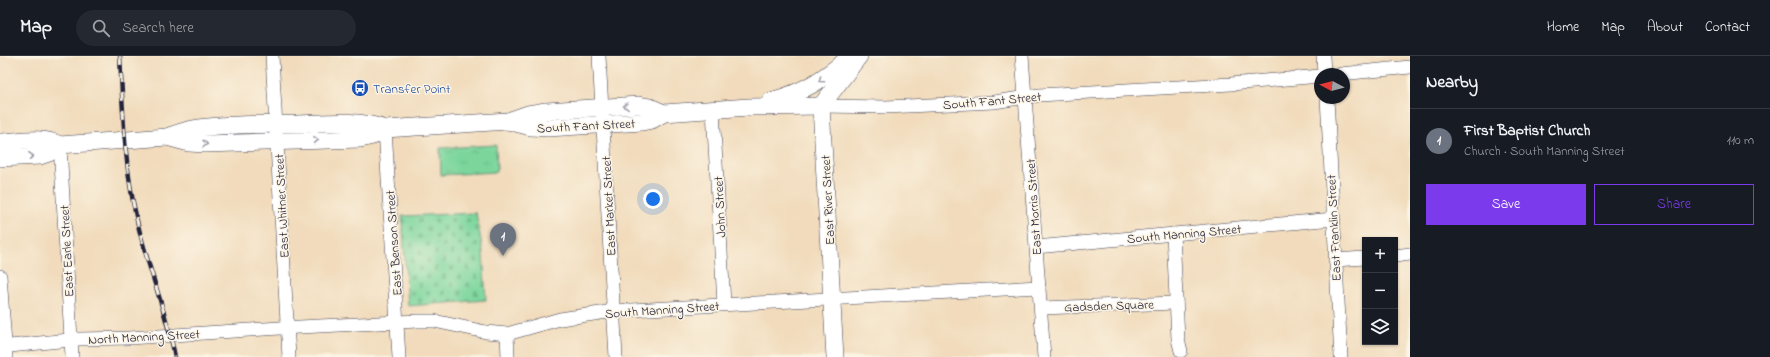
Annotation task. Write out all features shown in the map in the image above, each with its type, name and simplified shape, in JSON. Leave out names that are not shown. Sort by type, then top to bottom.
[{"type":"main road","points":[[749,107],[805,89],[819,82],[852,56]]},
{"type":"main road","points":[[822,106],[859,56]]},
{"type":"main road","name":"South Fant Street","points":[[508,122],[528,114],[546,111],[639,105],[664,112],[749,107],[822,106]]},
{"type":"main road","name":"East River Street","points":[[822,106],[836,357]]},
{"type":"main road","name":"South Fant Street","points":[[167,137],[184,131],[200,128],[358,122],[372,124],[386,129],[508,122],[532,127],[548,128],[642,122],[652,120],[664,112]]},
{"type":"main road","name":"South Fant Street","points":[[167,137],[189,143],[205,144],[360,139],[373,136],[386,129]]},
{"type":"main road","points":[[0,142],[38,139],[49,140],[60,145],[167,137]]},
{"type":"main road","points":[[0,158],[40,156],[49,153],[60,145]]},
{"type":"street","name":"East Whitner Street","points":[[272,56],[289,357]]},
{"type":"street","name":"East Market Street","points":[[599,56],[616,357]]},
{"type":"street","name":"East Morris Street","points":[[1022,56],[1044,357]]},
{"type":"street","points":[[1323,56],[1324,68]]},
{"type":"street","points":[[1350,73],[1410,67]]},
{"type":"street","name":"South Fant Street","points":[[822,106],[886,107],[994,102],[1039,95],[1231,84],[1314,77]]},
{"type":"street","name":"East Franklin Street","points":[[1327,104],[1341,357]]},
{"type":"street","name":"John Street","points":[[713,110],[724,304]]},
{"type":"street","name":"East Benson Street","points":[[386,129],[399,357]]},
{"type":"street","name":"East Earle Street","points":[[60,145],[72,357]]},
{"type":"street","name":"South Manning Street","points":[[1036,247],[1333,220]]},
{"type":"street","points":[[1173,234],[1178,339],[1181,351]]},
{"type":"street","points":[[1398,256],[1410,254]]},
{"type":"street","points":[[1335,260],[1362,258]]},
{"type":"street","points":[[0,276],[3,350]]},
{"type":"street","name":"South Manning Street","points":[[288,327],[434,321],[486,332],[507,334],[560,320],[614,311],[1039,287]]},
{"type":"street","name":"Gadsden Square","points":[[1041,308],[1176,302]]},
{"type":"street","name":"North Manning Street","points":[[3,350],[71,340],[128,338],[288,327]]},
{"type":"street","points":[[507,334],[508,357]]},
{"type":"green space","points":[[496,145],[497,172],[441,175],[440,148]]},
{"type":"green space","points":[[476,213],[483,252],[486,300],[408,306],[402,216]]},
{"type":"railway","points":[[120,56],[125,136],[132,196],[140,234],[167,321],[175,357]]},
{"type":"place","name":"Transfer Point","points":[[360,88]]},
{"type":"place","name":"First Baptist Church","points":[[503,256]]}]
